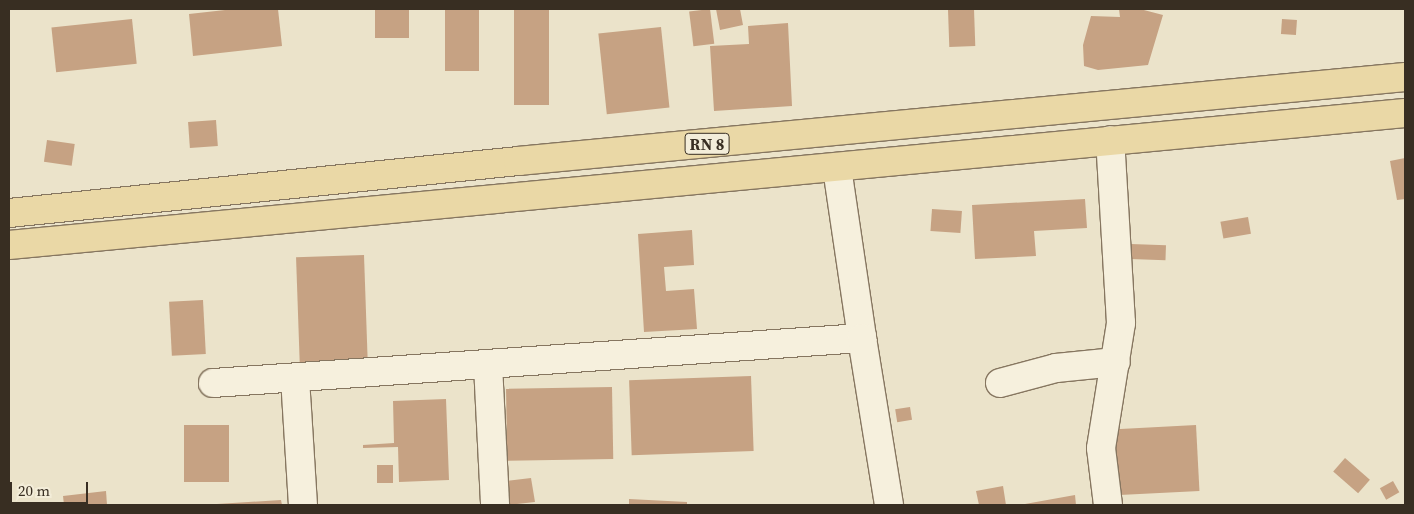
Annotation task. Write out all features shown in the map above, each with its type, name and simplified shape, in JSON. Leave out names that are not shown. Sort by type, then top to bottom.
[{"type":"main road","name":"RN 8","points":[[9,213],[1405,77]]},
{"type":"main road","name":"RN 8","points":[[9,245],[837,168],[1110,140],[1405,114]]},
{"type":"street","points":[[1108,505],[1101,448],[1121,323],[1110,140]]},
{"type":"street","points":[[837,168],[889,505]]},
{"type":"street","points":[[212,383],[862,338]]},
{"type":"street","points":[[1000,383],[1056,368],[1116,362]]},
{"type":"street","points":[[488,365],[495,505]]},
{"type":"street","points":[[295,378],[303,505]]},
{"type":"building","points":[[234,9],[278,9],[282,46],[193,56],[189,14]]},
{"type":"building","points":[[375,9],[409,9],[409,38],[375,38]]},
{"type":"building","points":[[445,9],[479,9],[479,71],[445,71]]},
{"type":"building","points":[[514,9],[549,9],[549,105],[514,105]]},
{"type":"building","points":[[710,9],[714,44],[693,46],[689,12]]},
{"type":"building","points":[[716,9],[740,9],[743,25],[720,30]]},
{"type":"building","points":[[974,9],[975,46],[949,47],[948,10]]},
{"type":"building","points":[[1119,9],[1140,9],[1163,15],[1148,65],[1098,70],[1084,66],[1083,45],[1091,16],[1120,17]]},
{"type":"building","points":[[132,19],[137,64],[56,72],[51,27]]},
{"type":"building","points":[[1282,19],[1297,20],[1296,35],[1281,34]]},
{"type":"building","points":[[788,23],[792,106],[714,111],[710,46],[749,44],[748,26]]},
{"type":"building","points":[[661,27],[669,108],[607,114],[598,34]]},
{"type":"building","points":[[216,120],[218,146],[190,148],[188,122]]},
{"type":"building","points":[[47,140],[75,144],[72,166],[44,162]]},
{"type":"building","points":[[1405,158],[1405,199],[1397,200],[1390,161]]},
{"type":"building","points":[[1085,199],[1087,228],[1034,231],[1036,256],[975,259],[972,205]]},
{"type":"building","points":[[932,209],[962,211],[960,233],[930,231]]},
{"type":"building","points":[[1248,217],[1251,234],[1223,239],[1220,222]]},
{"type":"building","points":[[692,230],[694,265],[664,267],[666,291],[694,289],[697,329],[644,332],[638,234]]},
{"type":"building","points":[[1131,244],[1166,245],[1165,260],[1130,259]]},
{"type":"building","points":[[364,255],[368,361],[300,363],[296,257]]},
{"type":"building","points":[[203,300],[206,354],[172,356],[169,302]]},
{"type":"building","points":[[751,376],[754,451],[632,455],[629,380]]},
{"type":"building","points":[[612,387],[613,459],[507,461],[506,389]]},
{"type":"building","points":[[446,399],[449,480],[399,482],[398,447],[363,448],[363,445],[394,443],[393,401]]},
{"type":"building","points":[[910,407],[912,420],[897,422],[895,409]]},
{"type":"building","points":[[184,425],[229,425],[229,482],[184,482]]},
{"type":"building","points":[[1196,425],[1199,491],[1110,496],[1106,430]]},
{"type":"building","points":[[1345,458],[1370,480],[1358,493],[1333,472]]},
{"type":"building","points":[[377,465],[393,465],[393,483],[377,483]]},
{"type":"building","points":[[531,478],[535,502],[507,505],[497,482]]},
{"type":"building","points":[[1393,481],[1399,492],[1386,500],[1380,488]]},
{"type":"building","points":[[1003,486],[1006,505],[979,505],[976,491]]},
{"type":"building","points":[[106,491],[107,505],[64,505],[63,496]]},
{"type":"building","points":[[1075,495],[1076,505],[1025,505],[1025,504]]},
{"type":"building","points":[[629,499],[687,502],[687,505],[629,505]]},
{"type":"building","points":[[281,500],[282,505],[217,505],[217,504]]}]
